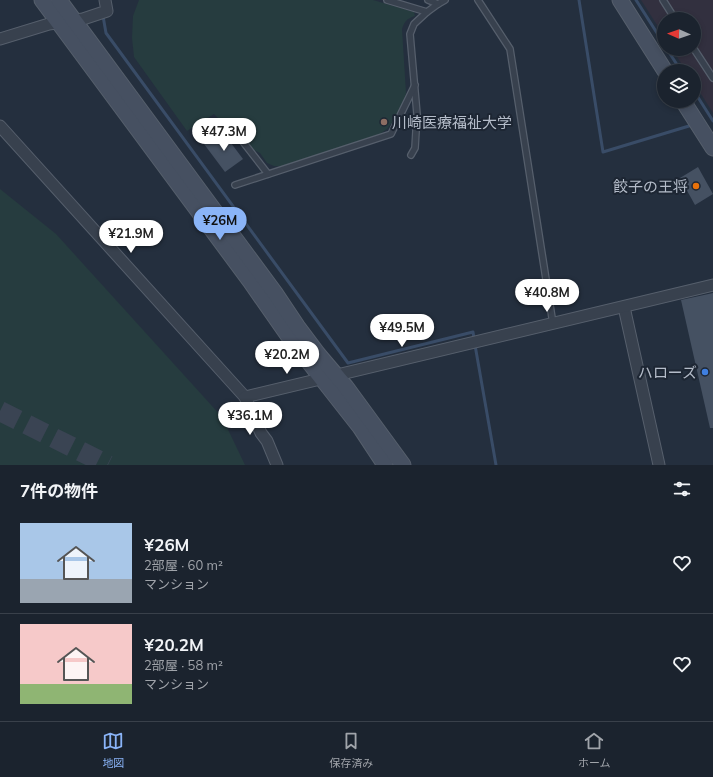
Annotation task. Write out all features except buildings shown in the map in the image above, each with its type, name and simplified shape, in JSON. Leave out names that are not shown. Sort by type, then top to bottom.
[{"type":"street","points":[[42,0],[250,281],[287,334],[329,377],[403,465]]},
{"type":"street","points":[[59,0],[275,293],[318,354],[329,377],[385,465]]},
{"type":"street","points":[[0,39],[50,24],[74,21],[103,13],[107,11],[105,0]]},
{"type":"street","points":[[620,0],[661,64]]},
{"type":"street","points":[[687,108],[713,148]]},
{"type":"street","points":[[0,126],[245,397],[261,433],[267,440],[277,465]]},
{"type":"street","points":[[245,397],[713,285]]},
{"type":"street","points":[[624,307],[658,465]]},
{"type":"lane","points":[[387,0],[426,12]]},
{"type":"lane","points":[[428,0],[438,4]]},
{"type":"lane","points":[[411,155],[415,148],[417,114],[410,34],[414,24],[426,12],[445,0]]},
{"type":"lane","points":[[478,0],[510,49],[553,324]]},
{"type":"lane","points":[[662,0],[670,12]]},
{"type":"lane","points":[[699,56],[713,78]]},
{"type":"lane","points":[[235,185],[391,134],[415,85]]},
{"type":"lane","points":[[233,129],[268,174]]},
{"type":"shaded area","points":[[641,0],[713,0],[713,113],[701,94],[701,64],[682,64],[676,56],[701,56],[701,12],[657,12],[657,25]]},
{"type":"green space","points":[[139,0],[373,0],[414,12],[415,16],[406,21],[402,29],[406,93],[402,106],[395,119],[387,129],[377,136],[286,167],[274,166],[267,163],[260,153],[250,148],[232,123],[227,127],[214,114],[187,131],[134,57],[132,38],[133,16]]},
{"type":"green space","points":[[0,189],[56,234],[222,417],[245,465],[0,465]]},
{"type":"waterway","points":[[579,0],[603,152],[689,126]]},
{"type":"waterway","points":[[636,0],[657,33]]},
{"type":"waterway","points":[[103,16],[106,33],[348,363],[473,332],[474,339]]},
{"type":"waterway","points":[[671,56],[677,64]]},
{"type":"waterway","points":[[701,102],[713,121]]},
{"type":"waterway","points":[[475,345],[496,465]]},
{"type":"tunnel","points":[[0,411],[108,465]]},
{"type":"place","name":"川崎医療福祉大学","points":[[384,122]]},
{"type":"place","name":"餃子の王将","points":[[696,186]]},
{"type":"place","name":"ハローズ","points":[[705,372]]}]
